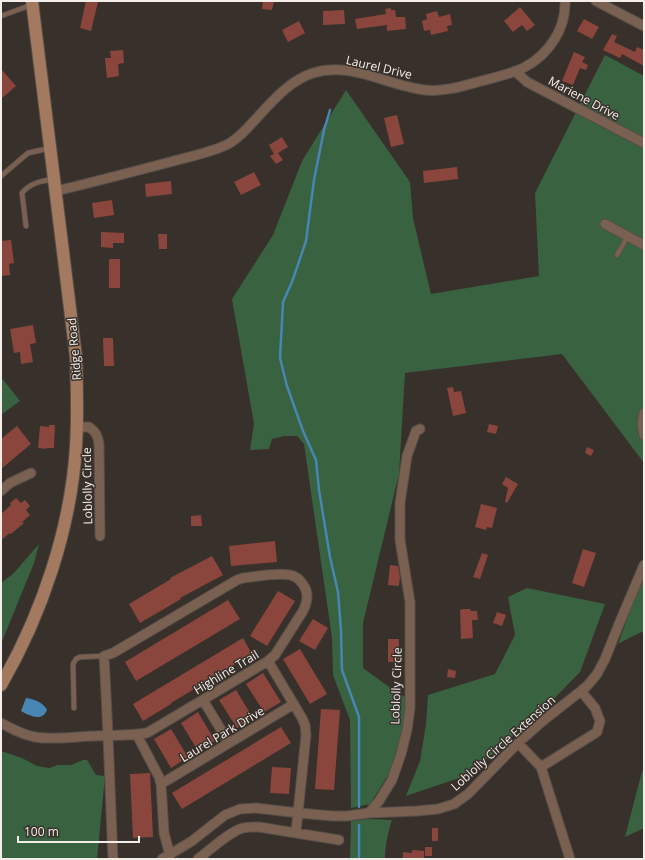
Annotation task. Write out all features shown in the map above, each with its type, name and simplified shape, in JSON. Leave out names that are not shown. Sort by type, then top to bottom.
[{"type":"street","name":"Laurel Drive","points":[[56,191],[178,160],[225,145],[235,140],[243,133],[273,101],[296,81],[312,73],[336,70],[350,71],[415,88],[434,90],[457,88],[515,71],[536,60],[550,46],[560,31],[563,22],[565,1]]},
{"type":"street","points":[[596,1],[644,26]]},
{"type":"street","name":"Ridge Road","points":[[1,685],[18,655],[39,606],[60,542],[70,496],[77,428],[78,394],[76,358],[50,148],[34,2]]},
{"type":"street","name":"Mariene Drive","points":[[515,71],[528,82],[644,143]]},
{"type":"street","points":[[605,224],[644,245]]},
{"type":"street","points":[[644,413],[644,435]]},
{"type":"street","name":"Loblolly Circle","points":[[77,428],[89,427],[98,437],[100,536]]},
{"type":"street","name":"Loblolly Circle","points":[[369,813],[379,801],[392,780],[402,754],[410,708],[410,602],[400,540],[400,503],[407,456],[416,431],[420,429]]},
{"type":"street","points":[[1,491],[10,483],[31,473]]},
{"type":"street","name":"Loblolly Circle Extension","points":[[369,813],[431,810],[454,804],[468,794],[518,743],[588,685],[597,674],[605,659],[644,565]]},
{"type":"street","name":"Highline Trail","points":[[1,723],[36,737],[47,738],[137,735],[147,733],[268,661],[275,655],[304,610],[307,596],[306,589],[296,577],[290,575],[282,574],[243,578],[237,580],[113,654],[104,656]]},
{"type":"street","points":[[104,656],[113,859]]},
{"type":"street","points":[[268,661],[305,725],[306,735],[296,832]]},
{"type":"street","points":[[542,767],[597,732],[600,721],[595,708],[581,691]]},
{"type":"street","points":[[203,700],[229,743]]},
{"type":"street","name":"Laurel Park Drive","points":[[161,784],[294,704]]},
{"type":"street","points":[[137,735],[159,776],[161,784],[166,857],[192,841],[225,815],[240,809],[256,808],[332,816],[347,816],[369,813]]},
{"type":"street","points":[[518,743],[542,767],[570,859]]},
{"type":"street","points":[[198,859],[232,833],[241,828],[248,827],[296,832],[339,840]]},
{"type":"lane","points":[[1,16],[34,2]]},
{"type":"lane","points":[[1,176],[28,153],[50,148]]},
{"type":"lane","points":[[26,226],[22,193],[40,181],[54,179]]},
{"type":"lane","points":[[617,256],[628,236]]},
{"type":"lane","points":[[74,708],[73,664],[76,659],[80,657],[104,656]]},
{"type":"green space","points":[[605,55],[644,76],[644,463],[562,354],[405,373],[399,474],[363,623],[363,668],[396,692],[407,698],[404,725],[390,772],[370,804],[351,808],[350,720],[333,675],[332,638],[304,444],[297,436],[284,436],[272,439],[269,449],[250,450],[254,424],[232,299],[273,235],[302,161],[346,90],[410,182],[413,218],[431,294],[539,276],[535,193]]},
{"type":"green space","points":[[1,377],[20,401],[1,415]]},
{"type":"green space","points":[[39,544],[34,563],[1,644],[1,583],[13,574]]},
{"type":"green space","points":[[644,572],[644,631],[618,644]]},
{"type":"green space","points":[[527,588],[605,604],[580,672],[546,707],[494,753],[462,777],[406,796],[420,761],[426,724],[428,695],[495,674],[515,635],[508,597]]},
{"type":"green space","points":[[1,751],[22,758],[37,766],[49,768],[58,765],[71,765],[87,760],[96,775],[105,776],[97,859],[1,859]]},
{"type":"green space","points":[[644,767],[644,828],[625,837],[641,775]]},
{"type":"green space","points":[[367,819],[392,820],[387,839],[385,859],[350,859],[351,821]]},
{"type":"water","points":[[26,698],[41,703],[47,710],[45,714],[36,717],[21,711]]},
{"type":"building","points":[[86,1],[98,2],[91,31],[80,28]]},
{"type":"building","points":[[263,1],[274,1],[272,10],[262,9]]},
{"type":"building","points":[[520,7],[535,25],[527,31],[522,25],[513,32],[504,21]]},
{"type":"building","points":[[391,8],[391,10],[395,10],[396,17],[405,17],[406,29],[387,31],[387,25],[357,29],[355,19],[386,14],[385,9]]},
{"type":"building","points":[[344,10],[345,24],[323,25],[323,11]]},
{"type":"building","points":[[437,11],[439,17],[450,14],[452,25],[447,26],[448,31],[431,35],[430,30],[424,31],[422,21],[427,19],[426,14]]},
{"type":"building","points":[[584,19],[599,27],[592,39],[577,31]]},
{"type":"building","points":[[299,21],[305,33],[288,42],[282,30]]},
{"type":"building","points":[[612,34],[617,36],[614,42],[635,52],[637,47],[644,50],[644,66],[622,54],[620,58],[603,50]]},
{"type":"building","points":[[123,50],[124,63],[118,64],[119,76],[107,78],[105,58],[111,58],[110,51]]},
{"type":"building","points":[[574,52],[585,57],[582,62],[588,65],[586,70],[580,68],[573,85],[562,81]]},
{"type":"building","points":[[1,69],[16,86],[1,99]]},
{"type":"building","points":[[397,115],[404,144],[391,147],[384,118]]},
{"type":"building","points":[[282,137],[288,147],[278,153],[283,160],[276,164],[270,156],[274,154],[269,145]]},
{"type":"building","points":[[457,167],[458,179],[424,183],[423,171]]},
{"type":"building","points":[[254,172],[261,185],[241,195],[234,182]]},
{"type":"building","points":[[171,181],[172,194],[146,197],[145,184]]},
{"type":"building","points":[[112,200],[114,215],[94,218],[92,203]]},
{"type":"building","points":[[101,232],[124,233],[124,243],[113,243],[113,248],[101,247]]},
{"type":"building","points":[[158,234],[167,234],[167,249],[159,249]]},
{"type":"building","points":[[11,240],[14,263],[9,264],[10,275],[1,276],[1,241]]},
{"type":"building","points":[[109,259],[120,259],[120,288],[109,288]]},
{"type":"building","points":[[33,325],[36,343],[30,344],[33,362],[21,364],[20,352],[14,353],[10,329]]},
{"type":"building","points":[[103,338],[113,338],[114,366],[104,366]]},
{"type":"building","points":[[453,387],[454,392],[461,391],[466,413],[453,416],[447,388]]},
{"type":"building","points":[[489,424],[498,426],[496,434],[487,432]]},
{"type":"building","points":[[49,425],[55,425],[54,448],[38,448],[40,426],[49,427]]},
{"type":"building","points":[[17,426],[31,444],[1,469],[1,439]]},
{"type":"building","points":[[587,447],[594,450],[591,456],[585,453]]},
{"type":"building","points":[[506,477],[518,484],[507,503],[505,502],[508,488],[502,484]]},
{"type":"building","points":[[16,498],[21,503],[25,500],[30,506],[26,510],[30,515],[22,522],[24,523],[1,540],[1,514]]},
{"type":"building","points":[[481,504],[497,508],[492,528],[487,527],[486,530],[475,527]]},
{"type":"building","points":[[201,515],[202,526],[191,526],[191,516]]},
{"type":"building","points":[[275,541],[277,562],[231,566],[229,546]]},
{"type":"building","points":[[583,549],[596,553],[584,587],[572,583]]},
{"type":"building","points":[[482,553],[488,555],[480,579],[473,577]]},
{"type":"building","points":[[212,556],[223,575],[180,598],[181,599],[140,623],[129,604],[171,579],[170,578]]},
{"type":"building","points":[[390,565],[398,566],[400,577],[399,586],[388,585]]},
{"type":"building","points":[[278,591],[295,601],[267,646],[250,636]]},
{"type":"building","points":[[228,600],[240,619],[136,681],[125,662]]},
{"type":"building","points":[[460,610],[477,611],[478,620],[472,620],[473,638],[461,639]]},
{"type":"building","points":[[497,612],[506,615],[502,626],[493,623]]},
{"type":"building","points":[[313,619],[328,628],[315,650],[299,641]]},
{"type":"building","points":[[243,638],[252,654],[143,721],[133,704]]},
{"type":"building","points":[[388,639],[399,639],[399,662],[388,662]]},
{"type":"building","points":[[300,649],[327,694],[310,704],[283,659]]},
{"type":"building","points":[[448,669],[456,671],[455,678],[447,677]]},
{"type":"building","points":[[263,673],[281,702],[264,712],[246,684]]},
{"type":"building","points":[[236,690],[253,718],[237,728],[219,700]]},
{"type":"building","points":[[321,709],[340,710],[334,790],[315,789]]},
{"type":"building","points":[[198,712],[215,741],[198,751],[181,723]]},
{"type":"building","points":[[281,727],[291,743],[182,809],[172,793]]},
{"type":"building","points":[[171,729],[188,757],[171,768],[154,739]]},
{"type":"building","points":[[272,767],[291,768],[289,794],[270,793]]},
{"type":"building","points":[[150,773],[153,837],[133,838],[130,774]]},
{"type":"building","points":[[432,828],[438,828],[438,841],[432,841]]},
{"type":"building","points":[[425,847],[432,847],[432,856],[425,856]]},
{"type":"building","points":[[412,850],[424,851],[424,859],[403,859],[403,852],[412,853]]},
{"type":"waterway","points":[[330,110],[324,130],[314,180],[306,241],[292,282],[283,302],[280,358],[287,386],[303,431],[316,460],[319,490],[330,557],[338,592],[342,670],[359,717],[359,807]]},
{"type":"waterway","points":[[359,825],[359,859]]}]
